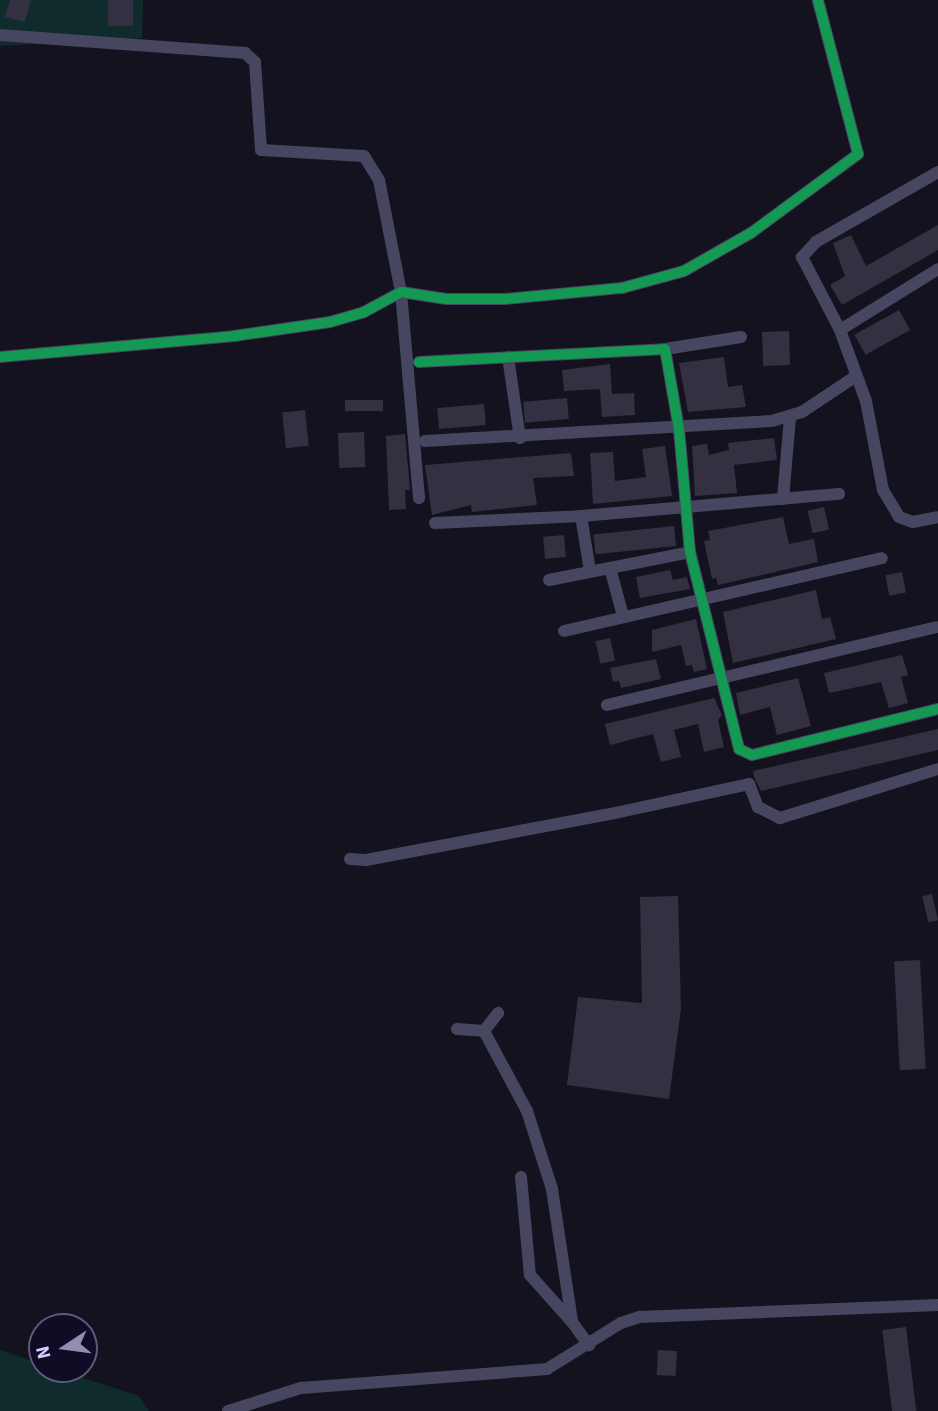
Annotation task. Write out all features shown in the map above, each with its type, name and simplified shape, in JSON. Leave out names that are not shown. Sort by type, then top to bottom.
[{"type":"street","points":[[0,357],[234,337],[330,322],[364,313],[401,292],[446,299],[505,299],[622,288],[684,271],[751,233],[858,154],[818,0]]},
{"type":"street","points":[[0,34],[112,40],[252,56],[261,149],[364,156],[374,169],[401,292],[419,498]]},
{"type":"street","points":[[938,172],[806,250],[803,267],[839,330],[866,401],[883,490],[898,517],[913,522],[938,517]]},
{"type":"street","points":[[839,330],[938,269]]},
{"type":"street","points":[[419,362],[665,349],[741,337]]},
{"type":"street","points":[[665,349],[679,429],[690,552],[739,749],[752,755],[938,709]]},
{"type":"street","points":[[508,357],[520,438]]},
{"type":"street","points":[[425,441],[679,429],[790,417],[856,376]]},
{"type":"street","points":[[783,499],[790,417]]},
{"type":"street","points":[[435,523],[581,516],[839,494]]},
{"type":"street","points":[[581,516],[590,571]]},
{"type":"street","points":[[549,580],[690,552]]},
{"type":"street","points":[[564,631],[882,558]]},
{"type":"street","points":[[610,568],[624,616]]},
{"type":"street","points":[[607,705],[936,627]]},
{"type":"street","points":[[350,859],[366,860],[660,805],[749,784],[758,807],[780,818],[938,769]]},
{"type":"street","points":[[484,1031],[498,1013]]},
{"type":"street","points":[[457,1029],[484,1031]]},
{"type":"street","points":[[484,1031],[527,1111],[552,1189],[572,1322]]},
{"type":"street","points":[[521,1177],[530,1275],[589,1345]]},
{"type":"street","points":[[228,1411],[301,1388],[527,1374],[565,1362],[621,1323],[661,1315],[938,1305]]},
{"type":"green space","points":[[0,0],[143,0],[142,38],[0,46]]},
{"type":"green space","points":[[0,1350],[28,1359],[28,1383],[98,1383],[139,1396],[149,1411],[0,1411]]},
{"type":"building","points":[[10,0],[31,0],[25,22],[5,17]]},
{"type":"building","points":[[108,0],[133,0],[133,26],[108,26]]},
{"type":"building","points":[[938,225],[938,250],[842,305],[830,285],[845,276],[833,243],[851,235],[866,266]]},
{"type":"building","points":[[899,310],[910,330],[866,355],[854,335]]},
{"type":"building","points":[[789,331],[790,365],[763,366],[762,332]]},
{"type":"building","points":[[724,357],[728,387],[742,385],[746,407],[688,412],[679,363]]},
{"type":"building","points":[[610,364],[612,394],[634,393],[635,415],[602,417],[600,389],[564,391],[562,370]]},
{"type":"building","points":[[567,398],[569,419],[525,423],[523,402]]},
{"type":"building","points":[[345,400],[383,400],[383,411],[345,411]]},
{"type":"building","points":[[484,404],[486,425],[439,429],[437,408]]},
{"type":"building","points":[[305,410],[309,446],[286,448],[282,412]]},
{"type":"building","points":[[364,432],[365,467],[339,468],[338,433]]},
{"type":"building","points":[[405,434],[410,490],[405,490],[406,509],[389,510],[386,436]]},
{"type":"building","points":[[774,438],[777,460],[734,465],[737,493],[695,496],[692,446],[707,444],[709,455],[729,450],[728,443]]},
{"type":"building","points":[[665,446],[672,496],[593,504],[590,453],[613,452],[615,481],[646,477],[642,449]]},
{"type":"building","points":[[571,453],[574,476],[533,478],[537,505],[472,512],[471,505],[432,515],[425,465]]},
{"type":"building","points":[[824,507],[829,529],[813,533],[807,511]]},
{"type":"building","points":[[783,517],[789,544],[814,539],[818,562],[718,585],[716,578],[712,579],[704,541],[710,540],[708,531]]},
{"type":"building","points":[[674,526],[676,546],[596,554],[593,534]]},
{"type":"building","points":[[564,535],[566,557],[545,559],[543,537]]},
{"type":"building","points":[[670,570],[673,580],[687,577],[690,589],[640,598],[636,577]]},
{"type":"building","points":[[902,572],[906,593],[889,596],[885,575]]},
{"type":"building","points":[[816,590],[822,619],[830,617],[836,639],[733,663],[723,612]]},
{"type":"building","points":[[696,619],[707,669],[694,672],[692,665],[686,666],[681,645],[652,652],[652,630]]},
{"type":"building","points":[[610,638],[615,660],[601,664],[595,641]]},
{"type":"building","points":[[902,655],[908,675],[901,677],[908,703],[889,708],[881,682],[829,693],[824,673]]},
{"type":"building","points":[[656,659],[661,679],[621,688],[619,681],[613,682],[610,668]]},
{"type":"building","points":[[798,678],[811,726],[777,735],[770,707],[740,715],[736,693]]},
{"type":"building","points":[[714,698],[722,715],[718,720],[724,747],[704,752],[698,724],[674,730],[681,757],[661,762],[653,734],[610,745],[605,724]]},
{"type":"building","points":[[938,729],[938,750],[761,791],[754,777],[753,771]]},
{"type":"building","points":[[932,894],[938,920],[928,923],[922,896]]},
{"type":"building","points":[[678,896],[681,1009],[669,1099],[567,1085],[578,997],[642,1003],[640,897]]},
{"type":"building","points":[[920,960],[926,1069],[900,1070],[894,961]]},
{"type":"building","points":[[906,1327],[916,1411],[892,1411],[882,1330]]},
{"type":"building","points":[[658,1350],[677,1351],[676,1376],[657,1375]]},
{"type":"cycle path","points":[[0,357],[234,336],[330,322],[364,312],[401,292],[446,299],[505,299],[622,288],[684,271],[751,233],[858,154],[818,0]]},
{"type":"cycle path","points":[[419,362],[665,349],[679,429],[690,552],[739,749],[752,755],[938,709]]}]
